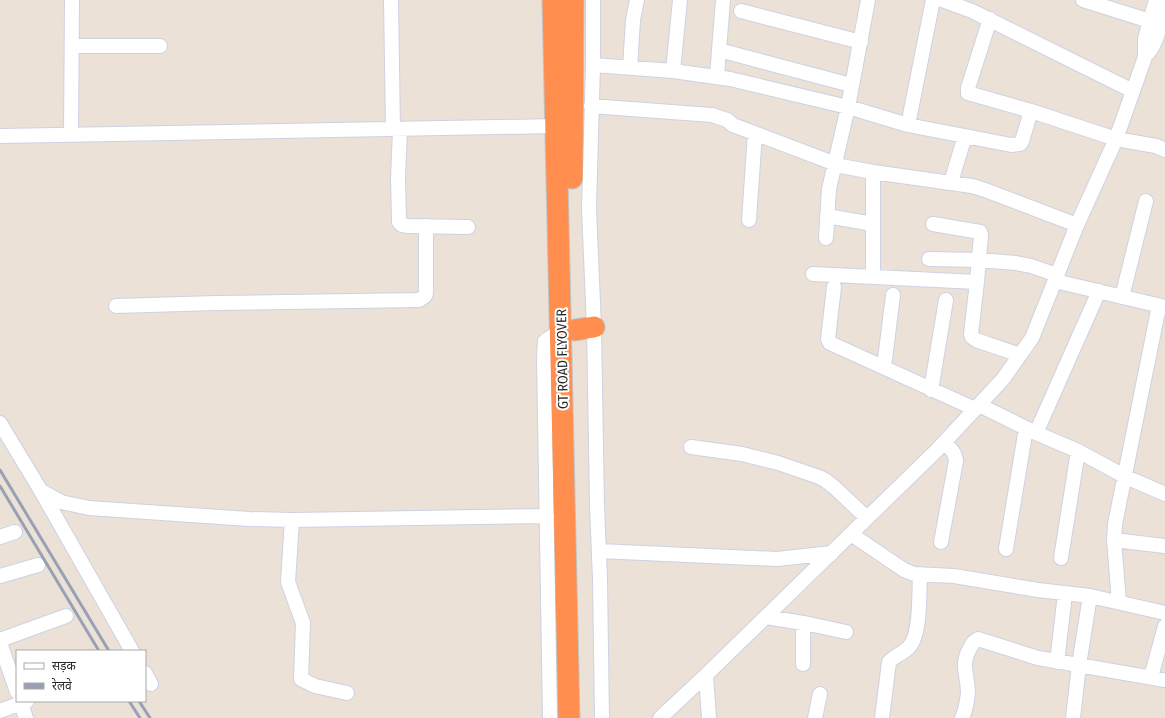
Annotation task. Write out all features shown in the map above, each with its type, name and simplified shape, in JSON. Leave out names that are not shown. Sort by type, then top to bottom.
[{"type":"highway","name":"GT ROAD FLYOVER","points":[[553,0],[557,126],[577,329],[569,718]]},
{"type":"highway","name":"GT ROAD FLYOVER","points":[[573,0],[572,192],[577,329],[583,718]]},
{"type":"street","points":[[72,0],[72,135]]},
{"type":"street","points":[[391,0],[400,222],[402,225],[408,226],[468,227]]},
{"type":"street","points":[[593,0],[593,65],[589,208],[577,329],[599,551],[602,718]]},
{"type":"street","points":[[630,68],[633,20],[636,0]]},
{"type":"street","points":[[673,71],[680,0]]},
{"type":"street","points":[[717,76],[723,0]]},
{"type":"street","points":[[826,238],[829,189],[848,107],[868,0]]},
{"type":"street","points":[[908,125],[933,0]]},
{"type":"street","points":[[942,0],[990,19],[1133,91]]},
{"type":"street","points":[[1082,0],[1150,21]]},
{"type":"street","points":[[660,718],[944,443],[1003,379],[1032,338],[1077,225],[1116,139],[1145,57],[1144,45],[1156,0]]},
{"type":"street","points":[[1145,57],[1150,52],[1155,41],[1165,6]]},
{"type":"street","points":[[741,12],[861,42]]},
{"type":"street","points":[[990,19],[968,88],[968,94],[1031,111],[1116,139],[1164,147]]},
{"type":"street","points":[[72,46],[160,46]]},
{"type":"street","points":[[719,50],[851,85]]},
{"type":"street","points":[[593,65],[717,76],[848,107],[908,125],[1011,145],[1020,144],[1022,142],[1031,111]]},
{"type":"street","points":[[591,106],[712,115],[756,134],[835,164],[873,172],[951,182],[985,190],[1077,225]]},
{"type":"street","points":[[0,136],[557,126]]},
{"type":"street","points":[[749,220],[756,134]]},
{"type":"street","points":[[951,182],[965,136]]},
{"type":"street","points":[[873,172],[873,276]]},
{"type":"street","points":[[1122,297],[1146,201]]},
{"type":"street","points":[[827,216],[873,224]]},
{"type":"street","points":[[933,224],[980,232],[977,282],[971,330],[972,337],[976,340],[1020,355]]},
{"type":"street","points":[[116,306],[419,300],[425,296],[426,293],[426,226]]},
{"type":"street","points":[[929,259],[979,260],[1023,264],[1056,278],[1099,291],[1162,306],[1115,524],[1114,540],[1118,602]]},
{"type":"street","points":[[813,274],[977,282]]},
{"type":"street","points":[[834,287],[829,341],[931,390],[977,407],[1078,451],[1126,477],[1165,494]]},
{"type":"street","points":[[1006,549],[1031,431],[1099,291]]},
{"type":"street","points":[[884,367],[893,295]]},
{"type":"street","points":[[931,390],[946,300]]},
{"type":"street","points":[[550,718],[546,577],[547,516],[544,347],[545,341],[577,329]]},
{"type":"street","points":[[0,423],[41,491],[131,650]]},
{"type":"street","points":[[941,542],[956,461],[956,455],[953,450],[944,443]]},
{"type":"street","points":[[691,447],[742,454],[819,477],[826,480],[867,518]]},
{"type":"street","points":[[1061,558],[1078,451]]},
{"type":"street","points":[[41,491],[61,502],[88,508],[249,520],[547,516]]},
{"type":"street","points":[[292,520],[288,582],[304,623],[300,677],[302,680],[315,686],[347,693]]},
{"type":"street","points":[[0,536],[15,532]]},
{"type":"street","points":[[851,534],[909,572],[954,576],[1065,594],[1090,596],[1165,613]]},
{"type":"street","points":[[1114,540],[1165,546]]},
{"type":"street","points":[[599,551],[777,559],[832,553]]},
{"type":"street","points":[[0,576],[38,565]]},
{"type":"street","points":[[882,718],[890,662],[895,656],[908,649],[914,640],[917,623],[920,574]]},
{"type":"street","points":[[1058,662],[1065,594]]},
{"type":"street","points":[[1073,718],[1079,665],[1090,596]]},
{"type":"street","points":[[16,685],[0,642],[66,616]]},
{"type":"street","points":[[766,616],[803,622],[846,632]]},
{"type":"street","points":[[802,664],[803,622]]},
{"type":"street","points":[[1151,677],[1165,626]]},
{"type":"street","points":[[962,718],[966,710],[968,692],[964,660],[974,640],[982,639],[1038,658],[1165,680]]},
{"type":"street","points":[[706,675],[713,717]]},
{"type":"street","points":[[815,718],[820,694]]},
{"type":"street","points":[[0,711],[16,702]]},
{"type":"street","points":[[22,702],[26,718]]},
{"type":"railway","points":[[0,470],[108,650]]},
{"type":"railway","points":[[0,486],[98,650]]},
{"type":"railway","points":[[130,702],[140,718]]},
{"type":"railway","points":[[140,702],[150,718]]}]
